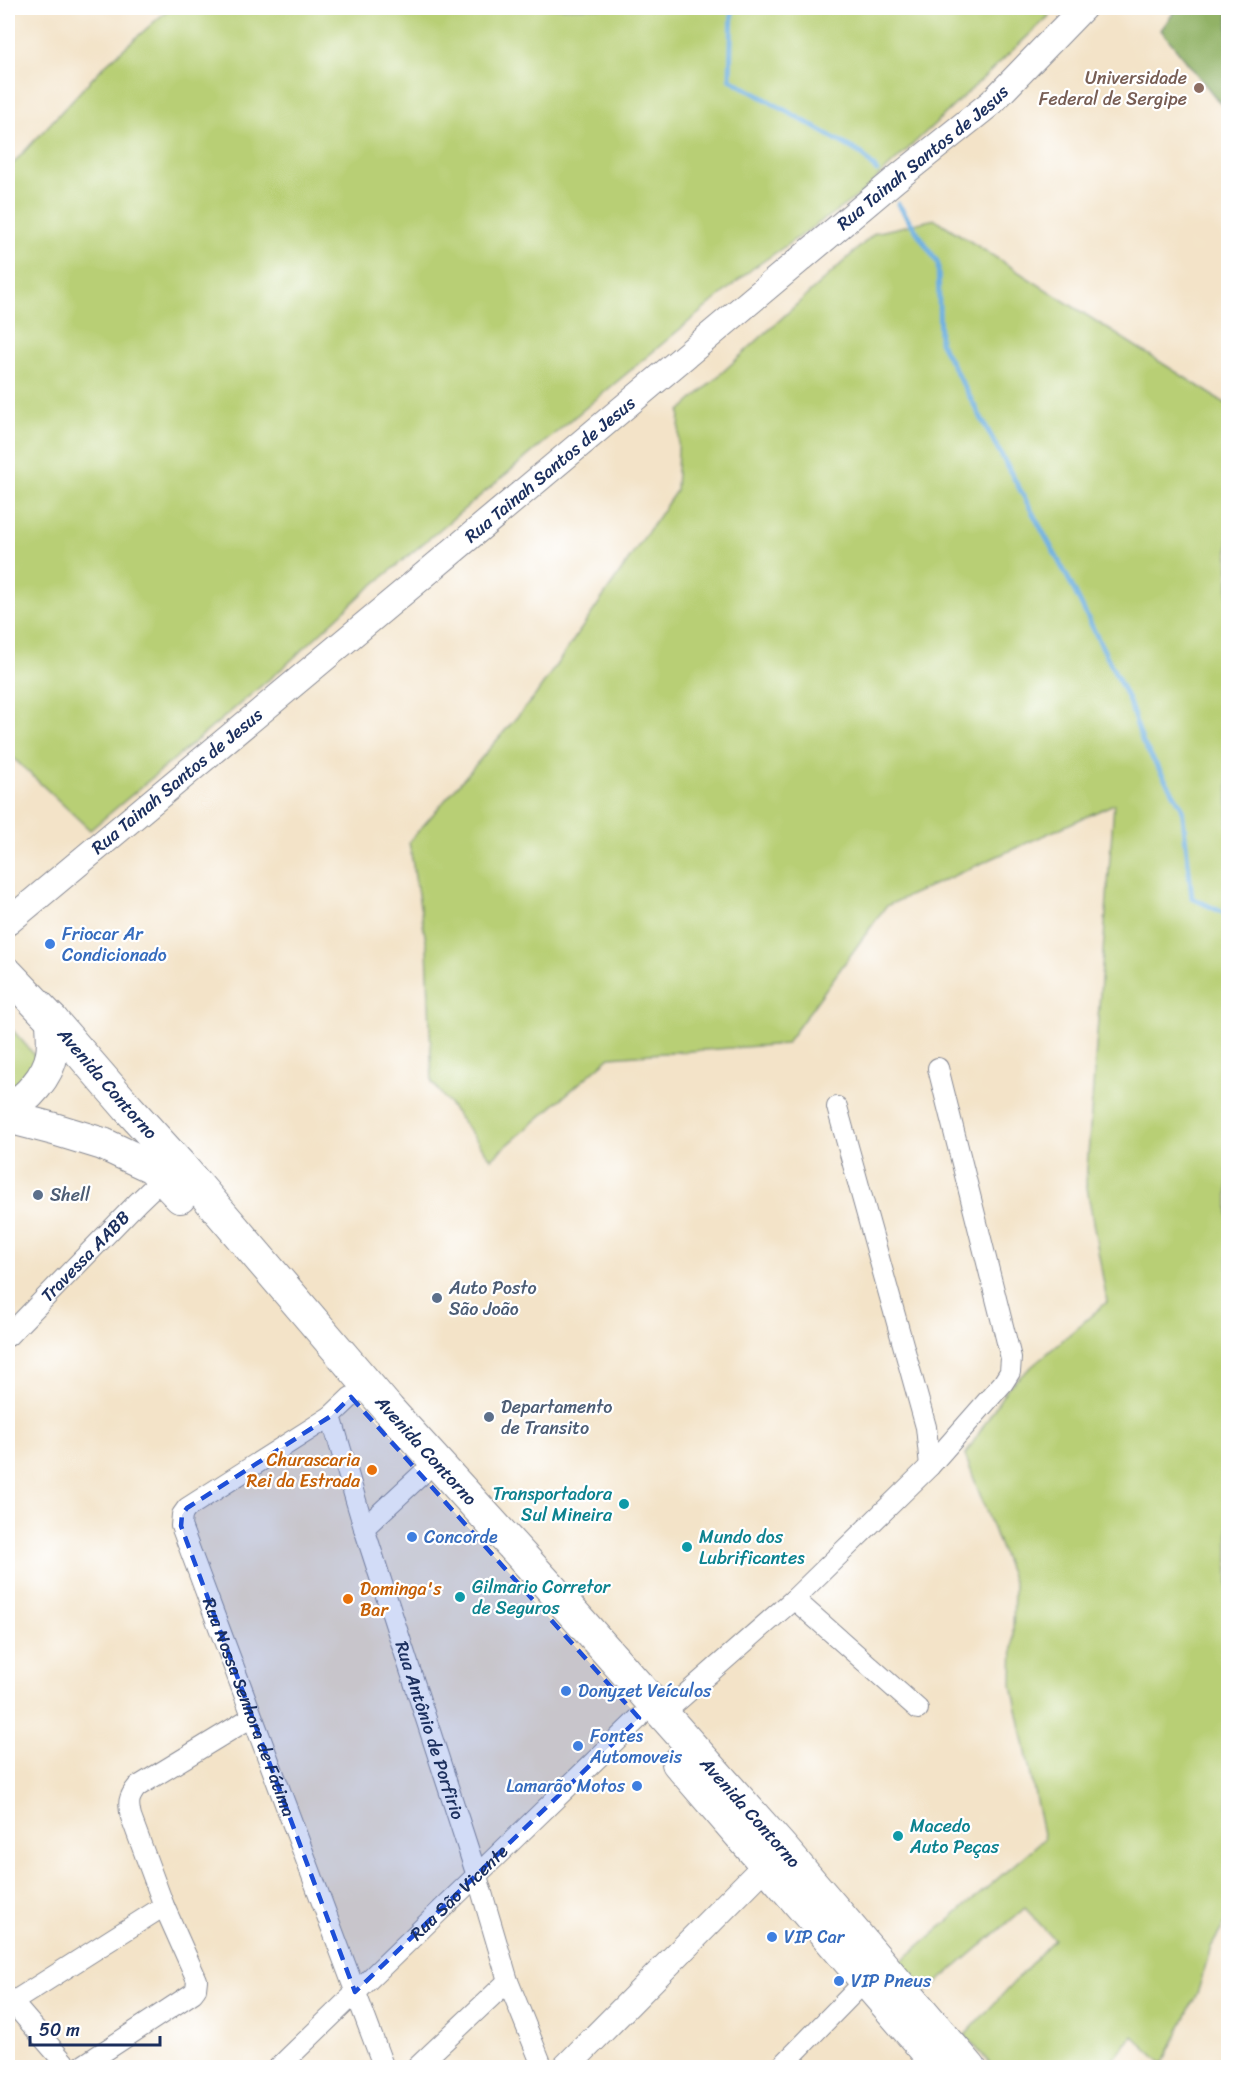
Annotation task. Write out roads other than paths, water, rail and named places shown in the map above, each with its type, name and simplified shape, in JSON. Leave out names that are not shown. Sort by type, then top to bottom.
[{"type":"main road","name":"Avenida Contorno","points":[[8,974],[52,1020],[179,1164],[651,1716],[766,1865],[941,2067]]},
{"type":"main road","points":[[8,1109],[29,1094],[48,1069],[52,1053],[52,1020]]},
{"type":"main road","points":[[8,1117],[103,1144],[158,1172]]},
{"type":"main road","name":"Avenida Contorno","points":[[158,1172],[341,1406],[422,1474],[651,1716],[782,1848],[970,2067]]},
{"type":"street","name":"Rua Tainah Santos de Jesus","points":[[8,922],[433,569],[878,193],[991,103],[1080,8]]},
{"type":"street","name":"Rua São Vicente","points":[[278,2067],[477,1876],[651,1716],[794,1599],[930,1466],[1008,1377],[1012,1367],[938,1068]]},
{"type":"street","points":[[837,1107],[926,1427],[930,1466]]},
{"type":"street","name":"Travessa AABB","points":[[8,1336],[138,1202],[158,1172]]},
{"type":"street","name":"Rua Antônio de Porfirio","points":[[341,1406],[364,1528],[477,1876],[508,1981],[543,2067]]},
{"type":"street","name":"Rua Nossa Senhora de Fátima","points":[[341,1406],[186,1508],[182,1515],[181,1526],[384,2067]]},
{"type":"street","points":[[364,1528],[422,1474]]},
{"type":"street","points":[[794,1599],[918,1709]]},
{"type":"street","points":[[79,2067],[196,1989],[196,1980],[164,1906],[131,1816],[128,1804],[130,1795],[137,1787],[252,1717]]},
{"type":"street","points":[[565,2067],[766,1865]]},
{"type":"street","points":[[69,2067],[10,2004],[164,1906]]},
{"type":"street","points":[[780,2067],[866,1980]]},
{"type":"street","points":[[416,2067],[508,1981]]},
{"type":"waterway","points":[[732,8],[730,79],[862,154],[877,171]]},
{"type":"waterway","points":[[898,204],[938,263],[940,342],[1069,580],[1128,699],[1143,743],[1182,807],[1192,898],[1228,915]]},
{"type":"place","name":"Universidade Federal de Sergipe","points":[[1199,88]]},
{"type":"place","name":"Friocar Ar Condicionado","points":[[50,944]]},
{"type":"place","name":"Shell","points":[[38,1195]]},
{"type":"place","name":"Auto Posto São João","points":[[437,1298]]},
{"type":"place","name":"Departamento de Transito","points":[[489,1417]]},
{"type":"place","name":"Churascaria Rei da Estrada","points":[[372,1470]]},
{"type":"place","name":"Transportadora Sul Mineira","points":[[624,1504]]},
{"type":"place","name":"Concorde","points":[[412,1537]]},
{"type":"place","name":"Mundo dos Lubrificantes","points":[[687,1547]]},
{"type":"place","name":"Gilmario Corretor de Seguros","points":[[460,1597]]},
{"type":"place","name":"Dominga's Bar","points":[[348,1599]]},
{"type":"place","name":"Donyzet Veículos","points":[[566,1691]]},
{"type":"place","name":"Fontes Automoveis","points":[[578,1746]]},
{"type":"place","name":"Lamarão Motos","points":[[637,1786]]},
{"type":"place","name":"Macedo Auto Peças","points":[[898,1836]]},
{"type":"place","name":"VIP Car","points":[[772,1937]]},
{"type":"place","name":"VIP Pneus","points":[[839,1981]]}]
